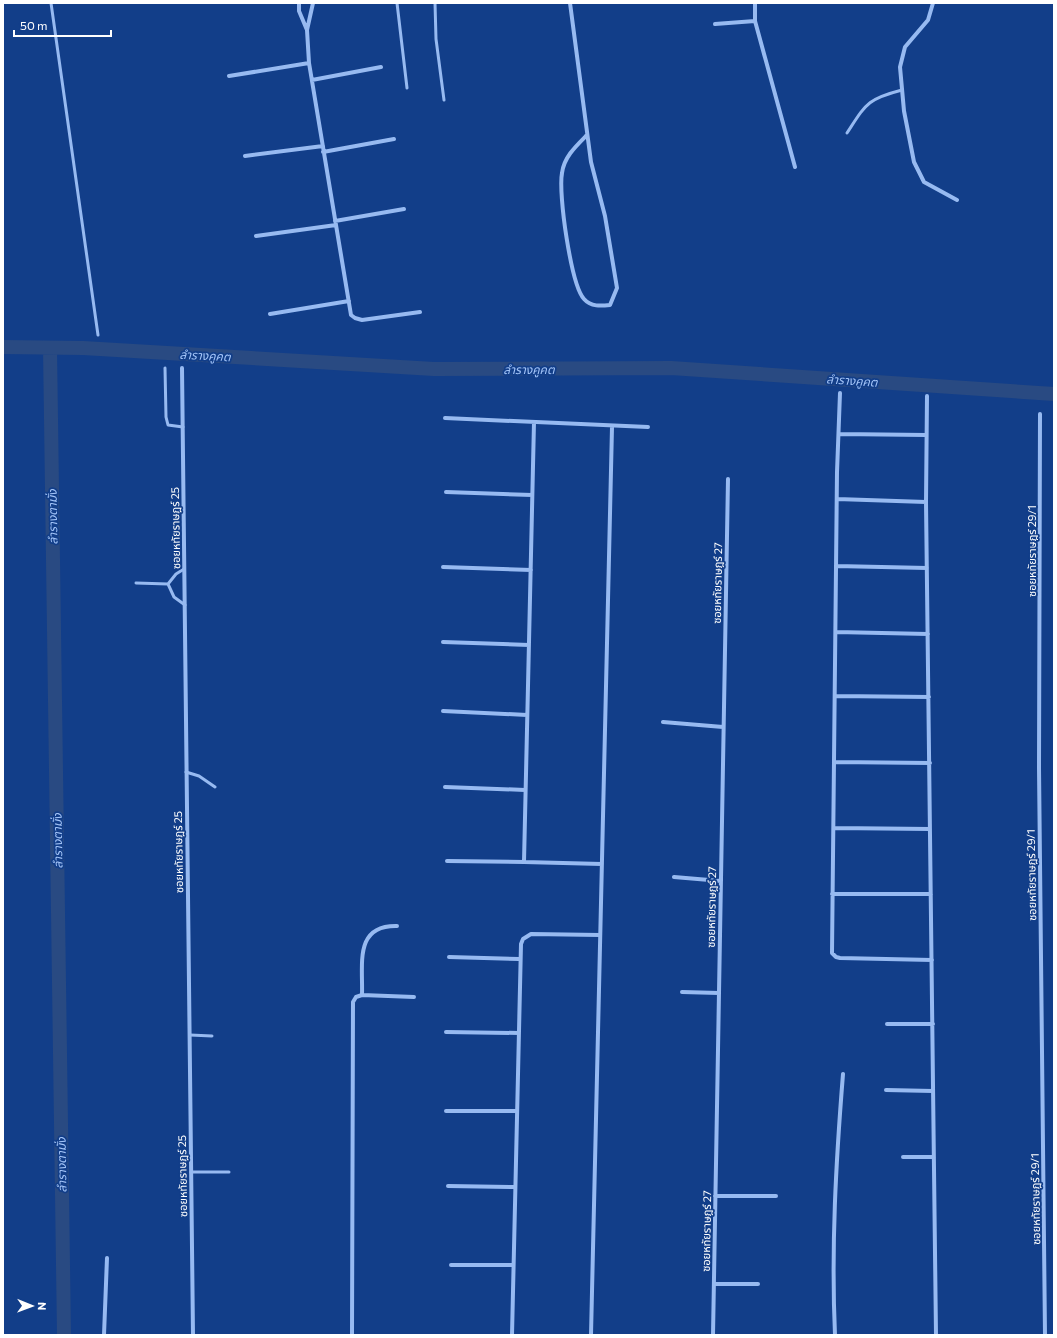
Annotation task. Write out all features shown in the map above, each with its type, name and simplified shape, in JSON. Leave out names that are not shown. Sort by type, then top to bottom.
[{"type":"street","points":[[299,3],[299,11],[306,30],[309,63],[351,314],[355,318],[362,320],[420,312]]},
{"type":"street","points":[[306,30],[313,3]]},
{"type":"street","points":[[570,3],[591,162],[606,216],[617,288],[610,305],[597,306],[584,300],[578,286],[567,237],[562,199],[562,172],[571,151],[587,135]]},
{"type":"street","points":[[755,3],[755,21],[795,166]]},
{"type":"street","points":[[934,3],[928,20],[905,47],[900,67],[904,111],[914,162],[924,182],[957,200]]},
{"type":"street","points":[[715,24],[755,21]]},
{"type":"street","points":[[229,76],[309,63]]},
{"type":"street","points":[[312,80],[381,67]]},
{"type":"street","points":[[324,152],[394,139]]},
{"type":"street","points":[[245,156],[323,146]]},
{"type":"street","points":[[256,236],[336,223],[404,209]]},
{"type":"street","points":[[270,314],[348,302]]},
{"type":"street","name":"ซอยหทัยราษฎร์ 25","points":[[182,368],[192,1335]]},
{"type":"street","points":[[840,393],[836,566],[836,696],[832,952],[836,957],[932,960]]},
{"type":"street","points":[[927,396],[926,502],[932,894],[936,1335]]},
{"type":"street","name":"ซอยหทัยราษฎร์ 29/1","points":[[1040,414],[1039,776],[1045,1335]]},
{"type":"street","points":[[444,418],[612,427],[648,427]]},
{"type":"street","points":[[524,862],[534,422]]},
{"type":"street","points":[[591,1335],[612,427]]},
{"type":"street","points":[[839,434],[926,435]]},
{"type":"street","name":"ซอยหทัยราษฎร์ 27","points":[[713,1335],[728,478]]},
{"type":"street","points":[[446,492],[532,495]]},
{"type":"street","points":[[837,499],[926,502]]},
{"type":"street","points":[[836,566],[927,568]]},
{"type":"street","points":[[443,567],[531,570]]},
{"type":"street","points":[[836,632],[928,634]]},
{"type":"street","points":[[443,642],[529,645]]},
{"type":"street","points":[[836,696],[929,697]]},
{"type":"street","points":[[443,711],[527,715]]},
{"type":"street","points":[[663,722],[723,727]]},
{"type":"street","points":[[835,762],[930,763]]},
{"type":"street","points":[[445,787],[525,790]]},
{"type":"street","points":[[834,828],[930,829]]},
{"type":"street","points":[[447,861],[602,864]]},
{"type":"street","points":[[674,878],[721,881]]},
{"type":"street","points":[[832,894],[932,894]]},
{"type":"street","points":[[362,995],[364,945],[370,933],[385,926],[397,926]]},
{"type":"street","points":[[512,1335],[519,1033],[519,959],[523,939],[530,934],[600,935]]},
{"type":"street","points":[[450,957],[519,959]]},
{"type":"street","points":[[682,992],[719,993]]},
{"type":"street","points":[[352,1335],[353,1002],[356,998],[362,995],[414,997]]},
{"type":"street","points":[[887,1024],[933,1024]]},
{"type":"street","points":[[446,1032],[519,1033]]},
{"type":"street","points":[[835,1335],[834,1235],[836,1158],[843,1074]]},
{"type":"street","points":[[886,1090],[933,1090]]},
{"type":"street","points":[[446,1111],[517,1111]]},
{"type":"street","points":[[903,1157],[934,1157]]},
{"type":"street","points":[[448,1186],[515,1187]]},
{"type":"street","points":[[715,1196],[776,1196]]},
{"type":"street","points":[[104,1335],[107,1258]]},
{"type":"street","points":[[451,1265],[513,1265]]},
{"type":"street","points":[[714,1284],[758,1284]]},
{"type":"lane","points":[[51,3],[98,335]]},
{"type":"lane","points":[[397,3],[407,88]]},
{"type":"lane","points":[[435,3],[436,39],[444,100]]},
{"type":"lane","points":[[847,133],[864,108],[879,96],[902,90]]},
{"type":"lane","points":[[165,368],[166,417],[168,425],[183,427]]},
{"type":"lane","points":[[168,584],[176,574],[184,569]]},
{"type":"lane","points":[[136,583],[168,584]]},
{"type":"lane","points":[[168,584],[174,597],[184,605]]},
{"type":"lane","points":[[186,772],[199,776],[215,787]]},
{"type":"lane","points":[[190,1035],[212,1036]]},
{"type":"lane","points":[[191,1172],[229,1172]]},
{"type":"waterway","name":"ลำรางคูคต","points":[[3,347],[83,348],[434,369],[671,368],[1054,394]]},
{"type":"waterway","name":"ลำรางตามั่ง","points":[[50,348],[64,1335]]}]
